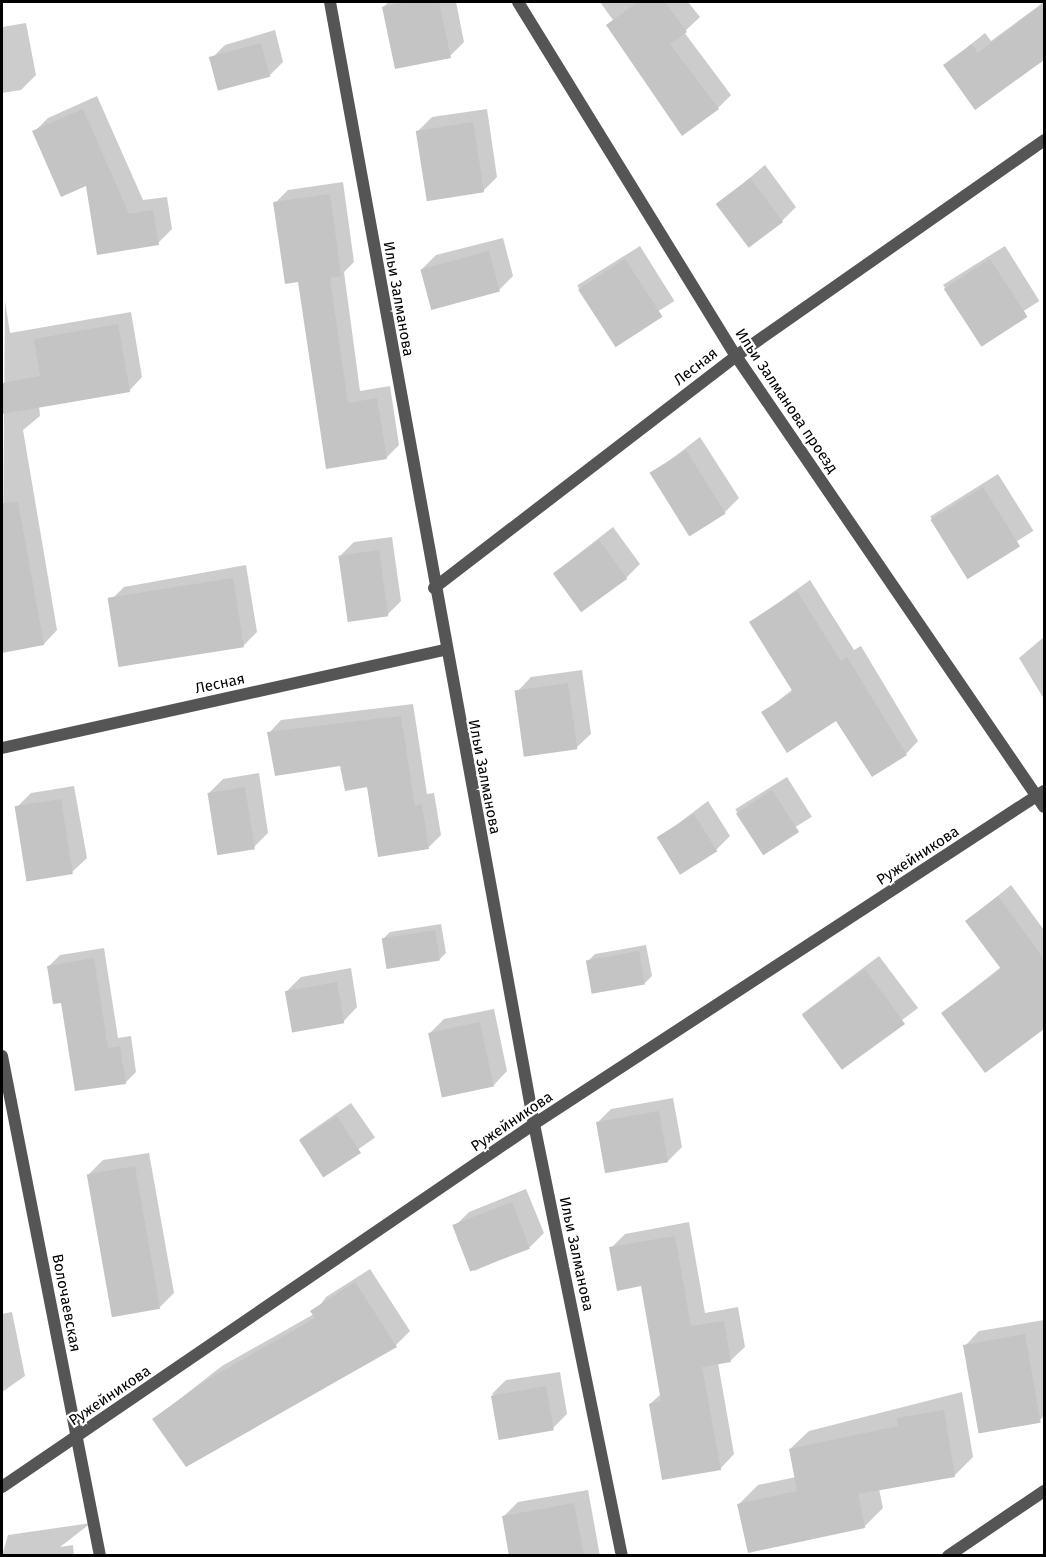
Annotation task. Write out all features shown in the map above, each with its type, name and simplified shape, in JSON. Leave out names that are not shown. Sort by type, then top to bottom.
[{"type":"street","name":"Ильи Залманова","points":[[330,2],[445,650],[534,1124],[622,1556]]},
{"type":"street","name":"Ильи Залманова проезд","points":[[518,2],[736,356],[1041,794],[1044,807]]},
{"type":"street","name":"Лесная","points":[[434,588],[736,356],[1044,141]]},
{"type":"street","name":"Лесная","points":[[2,748],[445,650]]},
{"type":"street","name":"Ружейникова","points":[[2,1486],[534,1124],[1041,794]]},
{"type":"street","name":"Волочаевская","points":[[2,1056],[100,1556]]},
{"type":"street","points":[[948,1556],[1044,1491]]},
{"type":"building","points":[[408,2],[439,2],[451,58],[395,69],[382,7]]},
{"type":"building","points":[[638,2],[665,2],[687,32],[670,44],[719,109],[682,136],[606,25]]},
{"type":"building","points":[[1044,3],[1044,60],[975,110],[943,65],[972,44],[978,53]]},
{"type":"building","points":[[261,43],[270,77],[218,91],[209,57]]},
{"type":"building","points":[[83,109],[129,214],[153,210],[159,245],[97,255],[86,186],[61,197],[32,131]]},
{"type":"building","points":[[473,122],[484,192],[427,201],[416,131]]},
{"type":"building","points":[[750,178],[783,222],[749,248],[716,204]]},
{"type":"building","points":[[330,194],[341,276],[330,278],[348,403],[377,398],[387,459],[326,469],[298,282],[285,284],[273,202]]},
{"type":"building","points":[[489,251],[500,292],[431,310],[420,269]]},
{"type":"building","points":[[625,259],[663,317],[616,347],[578,289]]},
{"type":"building","points":[[990,259],[1028,317],[981,347],[944,289]]},
{"type":"building","points":[[118,324],[130,392],[2,414],[2,383],[40,376],[34,339]]},
{"type":"building","points":[[686,450],[726,514],[689,536],[650,473]]},
{"type":"building","points":[[983,487],[1020,546],[968,579],[930,520]]},
{"type":"building","points":[[18,502],[44,645],[2,653],[2,503]]},
{"type":"building","points":[[599,540],[627,579],[581,612],[553,574]]},
{"type":"building","points":[[379,550],[388,616],[348,622],[338,556]]},
{"type":"building","points":[[233,578],[244,647],[119,667],[108,598]]},
{"type":"building","points":[[797,591],[841,661],[847,657],[907,755],[872,777],[836,721],[787,753],[761,712],[793,692],[749,622]]},
{"type":"building","points":[[568,683],[577,749],[524,757],[515,691]]},
{"type":"building","points":[[401,716],[415,806],[422,804],[429,849],[378,857],[367,787],[345,791],[340,766],[275,776],[267,732]]},
{"type":"building","points":[[245,787],[255,849],[217,855],[207,793]]},
{"type":"building","points":[[772,790],[799,832],[763,855],[736,813]]},
{"type":"building","points":[[61,799],[73,874],[26,881],[15,806]]},
{"type":"building","points":[[694,814],[717,851],[680,875],[657,837]]},
{"type":"building","points":[[998,896],[1044,959],[1044,1029],[985,1073],[941,1013],[1001,969],[965,921]]},
{"type":"building","points":[[435,930],[440,961],[387,969],[382,938]]},
{"type":"building","points":[[639,951],[645,984],[592,994],[586,960]]},
{"type":"building","points":[[94,958],[108,1048],[120,1046],[126,1084],[75,1091],[61,1003],[53,1004],[47,966]]},
{"type":"building","points":[[865,969],[905,1024],[842,1070],[802,1015]]},
{"type":"building","points":[[337,982],[344,1023],[292,1033],[285,991]]},
{"type":"building","points":[[480,1022],[494,1087],[442,1098],[428,1033]]},
{"type":"building","points":[[659,1111],[668,1162],[605,1173],[596,1122]]},
{"type":"building","points":[[337,1116],[361,1153],[323,1177],[299,1141]]},
{"type":"building","points":[[135,1166],[160,1309],[112,1317],[87,1175]]},
{"type":"building","points":[[512,1202],[530,1249],[470,1272],[452,1225]]},
{"type":"building","points":[[675,1236],[691,1326],[724,1321],[731,1362],[702,1367],[721,1470],[662,1480],[649,1404],[661,1401],[641,1286],[617,1291],[609,1247]]},
{"type":"building","points":[[355,1282],[397,1347],[186,1467],[152,1419],[207,1380],[315,1318],[310,1311]]},
{"type":"building","points":[[1025,1334],[1041,1423],[979,1434],[963,1345]]},
{"type":"building","points":[[546,1386],[554,1430],[499,1440],[491,1396]]},
{"type":"building","points":[[944,1410],[955,1477],[858,1494],[865,1528],[748,1553],[737,1504],[797,1491],[789,1449],[898,1426],[897,1418]]},
{"type":"building","points":[[574,1503],[584,1556],[509,1556],[502,1516]]}]
